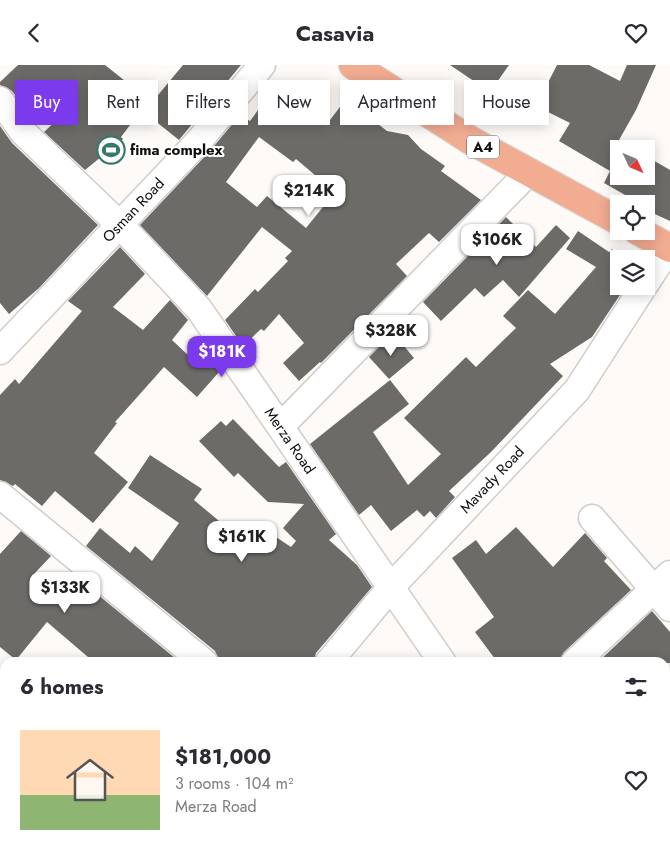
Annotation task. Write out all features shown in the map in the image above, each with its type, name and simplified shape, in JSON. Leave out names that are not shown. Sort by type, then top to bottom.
[{"type":"highway","name":"A4","points":[[352,65],[470,140],[610,216]]},
{"type":"highway","points":[[655,240],[670,247]]},
{"type":"street","name":"Osman Road","points":[[0,351],[119,223],[198,142],[262,65]]},
{"type":"street","name":"Merza Road","points":[[0,100],[23,132],[119,223],[199,309],[392,586],[439,657]]},
{"type":"street","points":[[281,426],[529,172]]},
{"type":"street","points":[[655,270],[670,247]]},
{"type":"street","name":"Mavady Road","points":[[333,657],[392,586],[577,390],[638,295]]},
{"type":"street","points":[[0,495],[198,657]]},
{"type":"street","points":[[582,657],[665,591],[592,518]]},
{"type":"building","points":[[18,65],[105,65],[124,80],[88,80],[88,125],[130,125],[121,137],[123,139],[85,170],[44,132],[51,125],[78,125],[78,80],[15,80],[15,95],[12,91],[0,85],[0,82]]},
{"type":"building","points":[[183,65],[241,65],[229,80],[171,80]]},
{"type":"building","points":[[450,65],[509,65],[498,80],[472,80]]},
{"type":"building","points":[[557,65],[589,65],[620,81],[627,65],[656,65],[636,110],[619,140],[610,140],[610,171],[559,141],[570,123],[549,112],[549,81]]},
{"type":"building","points":[[168,83],[168,125],[191,125],[179,140],[158,123],[158,95]]},
{"type":"building","points":[[340,107],[340,125],[379,125],[387,131],[408,135],[421,149],[445,166],[441,171],[481,200],[439,242],[429,233],[396,264],[407,276],[321,363],[299,381],[283,363],[304,343],[279,314],[264,331],[261,329],[243,346],[225,320],[255,289],[258,292],[288,261],[285,258],[292,251],[262,227],[207,296],[140,225],[209,152],[232,125],[248,125],[248,120],[250,121],[258,110],[258,125],[330,125],[330,120]],"holes":[[[259,137],[293,162],[296,159],[335,192],[306,228],[267,196],[257,207],[226,182]]]},
{"type":"building","points":[[0,126],[12,143],[98,225],[39,288],[9,314],[0,303]]},
{"type":"building","points":[[655,161],[670,170],[670,221],[655,214],[655,195],[625,195],[604,183],[610,171],[610,185],[655,185]]},
{"type":"building","points":[[506,217],[536,247],[556,225],[570,238],[519,297],[503,280],[484,297],[475,288],[441,321],[423,302]]},
{"type":"building","points":[[578,231],[610,251],[610,295],[620,295],[592,337],[550,364],[563,376],[491,452],[449,491],[455,497],[436,518],[430,511],[424,517],[417,510],[391,531],[371,505],[359,515],[310,444],[390,380],[409,404],[373,432],[408,485],[441,454],[404,418],[466,357],[476,367],[516,328],[503,316],[528,290],[555,314],[596,267],[566,249]]},
{"type":"building","points":[[120,247],[145,274],[113,307],[143,330],[170,300],[188,320],[172,340],[190,357],[204,342],[220,367],[217,370],[219,372],[197,397],[164,367],[115,422],[117,423],[94,453],[128,482],[93,523],[55,491],[42,506],[15,484],[13,486],[0,480],[0,395],[15,379],[19,384],[82,311],[68,301]]},
{"type":"building","points":[[393,333],[414,358],[389,379],[369,357]]},
{"type":"building","points":[[233,419],[279,467],[286,462],[336,534],[329,540],[357,565],[372,587],[316,653],[315,657],[218,657],[215,651],[86,546],[100,528],[130,553],[135,546],[152,561],[179,523],[128,488],[150,455],[202,489],[194,500],[250,547],[252,544],[262,553],[276,537],[291,547],[296,541],[283,528],[304,504],[268,502],[238,473],[234,477],[199,441],[221,421],[226,426]]},
{"type":"building","points":[[516,527],[553,567],[585,533],[607,558],[604,561],[631,590],[564,652],[562,657],[494,657],[475,632],[494,617],[452,558],[476,540],[486,554]]},
{"type":"building","points":[[21,531],[51,556],[35,573],[70,602],[86,585],[174,657],[88,657],[47,622],[18,657],[12,657],[0,647],[0,554]]},
{"type":"building","points":[[652,611],[670,632],[670,657],[603,657]]},
{"type":"place","name":"fima complex","points":[[111,150]]}]
